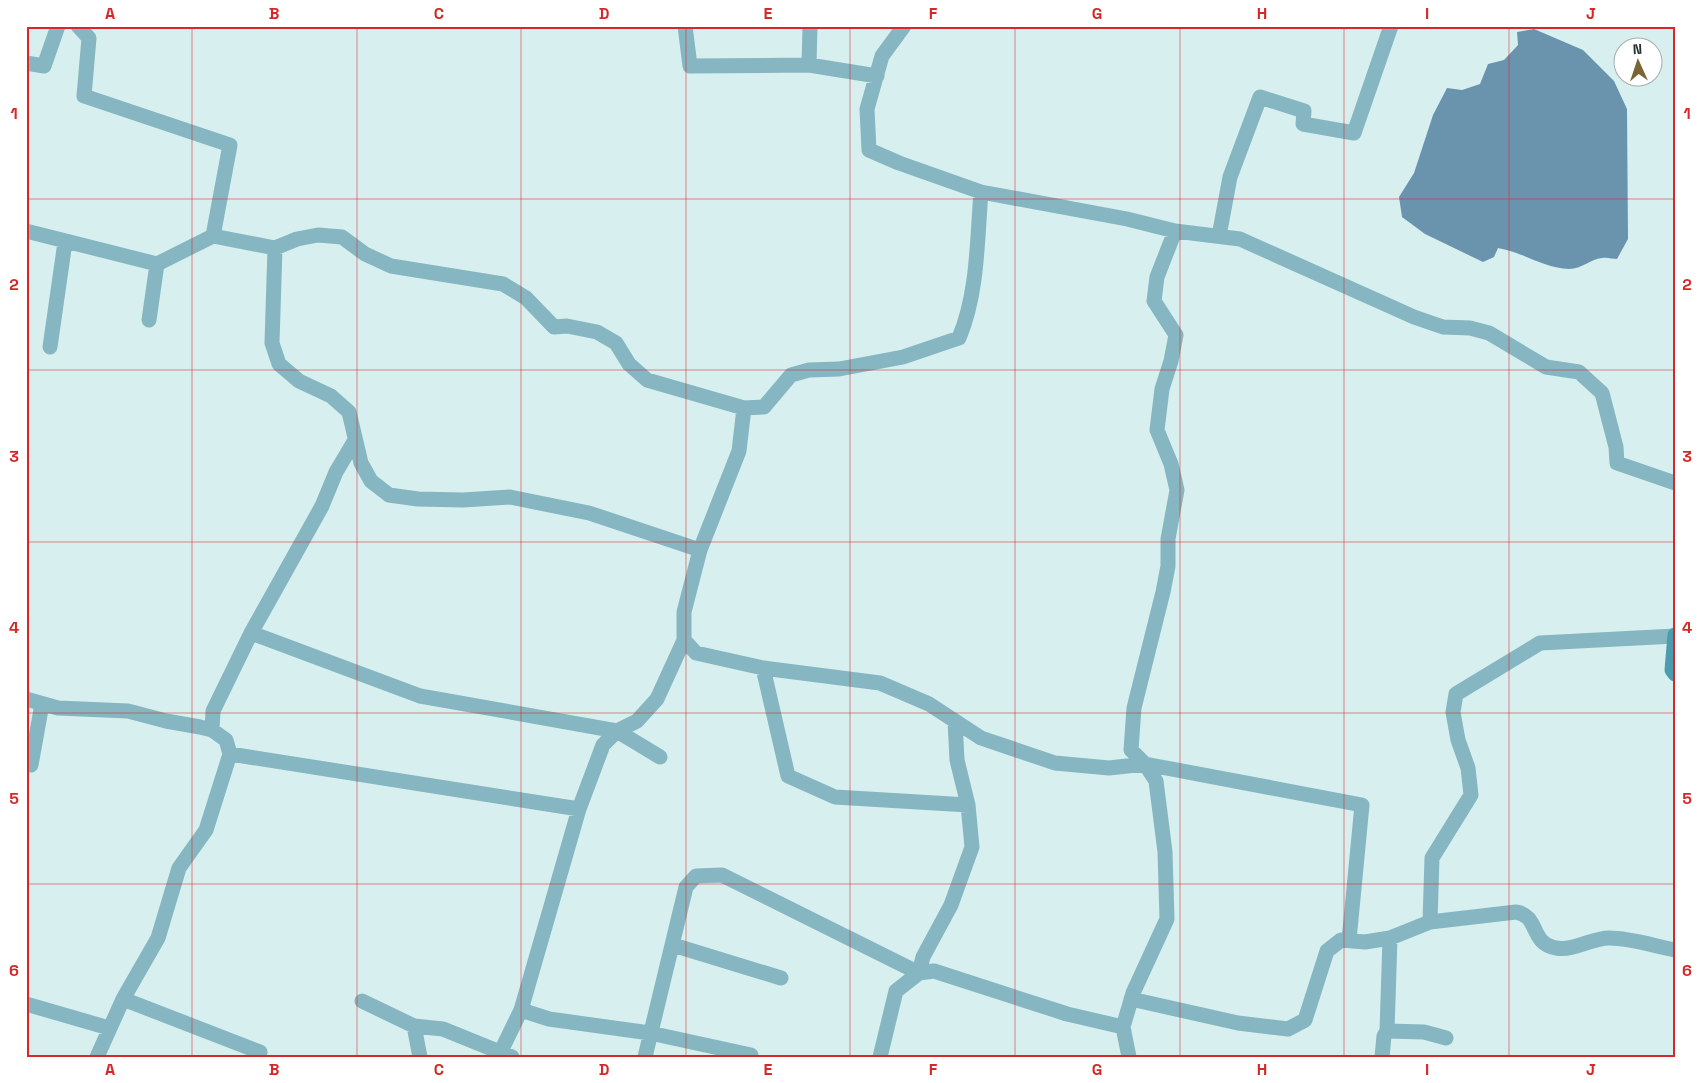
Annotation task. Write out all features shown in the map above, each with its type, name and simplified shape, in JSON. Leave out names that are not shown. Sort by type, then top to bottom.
[{"type":"street","points":[[26,62],[44,66],[57,26],[62,26]]},
{"type":"street","points":[[78,26],[89,38],[84,96],[230,145],[213,236]]},
{"type":"street","points":[[685,26],[690,66],[809,65],[877,76]]},
{"type":"street","points":[[809,65],[810,26]]},
{"type":"street","points":[[904,26],[882,56],[867,109],[869,150],[899,163],[981,192],[1127,219],[1175,231],[1240,239],[1414,317],[1443,327],[1470,328],[1489,332],[1546,367],[1579,372],[1602,393],[1616,447],[1617,463],[1675,483]]},
{"type":"street","points":[[1219,236],[1230,177],[1260,97],[1304,111],[1303,124],[1354,133],[1391,26]]},
{"type":"street","points":[[26,231],[157,264],[213,236],[275,248],[297,239],[318,235],[342,237],[365,254],[391,266],[503,284],[526,298],[554,327],[567,326],[596,332],[616,343],[629,364],[647,380],[744,408],[764,408],[791,375],[809,370],[839,369],[903,357],[959,338],[966,321],[976,263],[981,192]]},
{"type":"street","points":[[1129,1057],[1123,1027],[1131,998],[1167,919],[1165,852],[1156,781],[1145,764],[1131,750],[1134,708],[1168,566],[1168,539],[1177,490],[1171,464],[1157,430],[1162,389],[1172,361],[1176,335],[1154,301],[1157,277],[1175,231]]},
{"type":"street","points":[[50,347],[65,242]]},
{"type":"street","points":[[275,248],[272,343],[279,364],[299,381],[331,396],[349,412],[361,463],[371,481],[389,495],[418,499],[463,500],[510,497],[589,513],[700,550]]},
{"type":"street","points":[[149,320],[157,264]]},
{"type":"street","points":[[362,1001],[414,1026],[443,1029],[507,1054],[579,809],[603,745],[617,731],[637,721],[657,699],[684,640],[684,612],[700,550],[739,451],[744,408]]},
{"type":"street","points":[[212,730],[213,711],[251,633],[322,506],[336,472],[355,440]]},
{"type":"street","points":[[251,633],[420,696],[617,731],[660,757]]},
{"type":"street","points":[[1430,922],[1432,858],[1471,795],[1468,768],[1458,740],[1453,712],[1456,694],[1540,643],[1675,635],[1672,670],[1675,674]]},
{"type":"street","points":[[684,640],[696,653],[763,668],[880,683],[929,704],[981,738],[1055,763],[1109,768],[1145,764],[1362,805],[1349,940]]},
{"type":"street","points":[[763,668],[788,776],[835,798],[968,805]]},
{"type":"street","points":[[26,699],[58,708],[128,711],[212,730],[226,740],[230,754],[206,830],[179,868],[158,938],[109,1028],[97,1057]]},
{"type":"street","points":[[31,765],[42,704]]},
{"type":"street","points":[[919,973],[923,957],[951,906],[972,846],[968,805],[957,760],[955,721]]},
{"type":"street","points":[[230,754],[579,809]]},
{"type":"street","points":[[645,1057],[686,886],[696,876],[722,876],[919,973]]},
{"type":"street","points":[[1131,998],[1238,1024],[1288,1029],[1305,1020],[1327,951],[1341,940],[1365,942],[1390,938],[1430,922],[1516,912],[1526,914],[1531,920],[1535,935],[1544,944],[1556,948],[1569,948],[1610,938],[1675,950]]},
{"type":"street","points":[[1382,1057],[1384,1036],[1387,1031],[1390,938]]},
{"type":"street","points":[[673,945],[781,978]]},
{"type":"street","points":[[880,1057],[896,991],[919,973],[934,971],[1067,1014],[1123,1027]]},
{"type":"street","points":[[124,999],[260,1052]]},
{"type":"street","points":[[26,1004],[109,1028]]},
{"type":"street","points":[[521,1010],[549,1019],[650,1033],[751,1055]]},
{"type":"street","points":[[414,1026],[420,1057]]},
{"type":"street","points":[[1387,1031],[1424,1032],[1446,1038]]},
{"type":"water","points":[[1534,29],[1583,50],[1614,81],[1614,88],[1617,88],[1627,109],[1628,239],[1617,259],[1598,259],[1574,269],[1569,269],[1551,266],[1498,248],[1494,257],[1483,262],[1425,234],[1402,217],[1399,197],[1414,173],[1433,115],[1447,88],[1462,90],[1480,84],[1488,64],[1504,60],[1518,45],[1517,32]]}]
